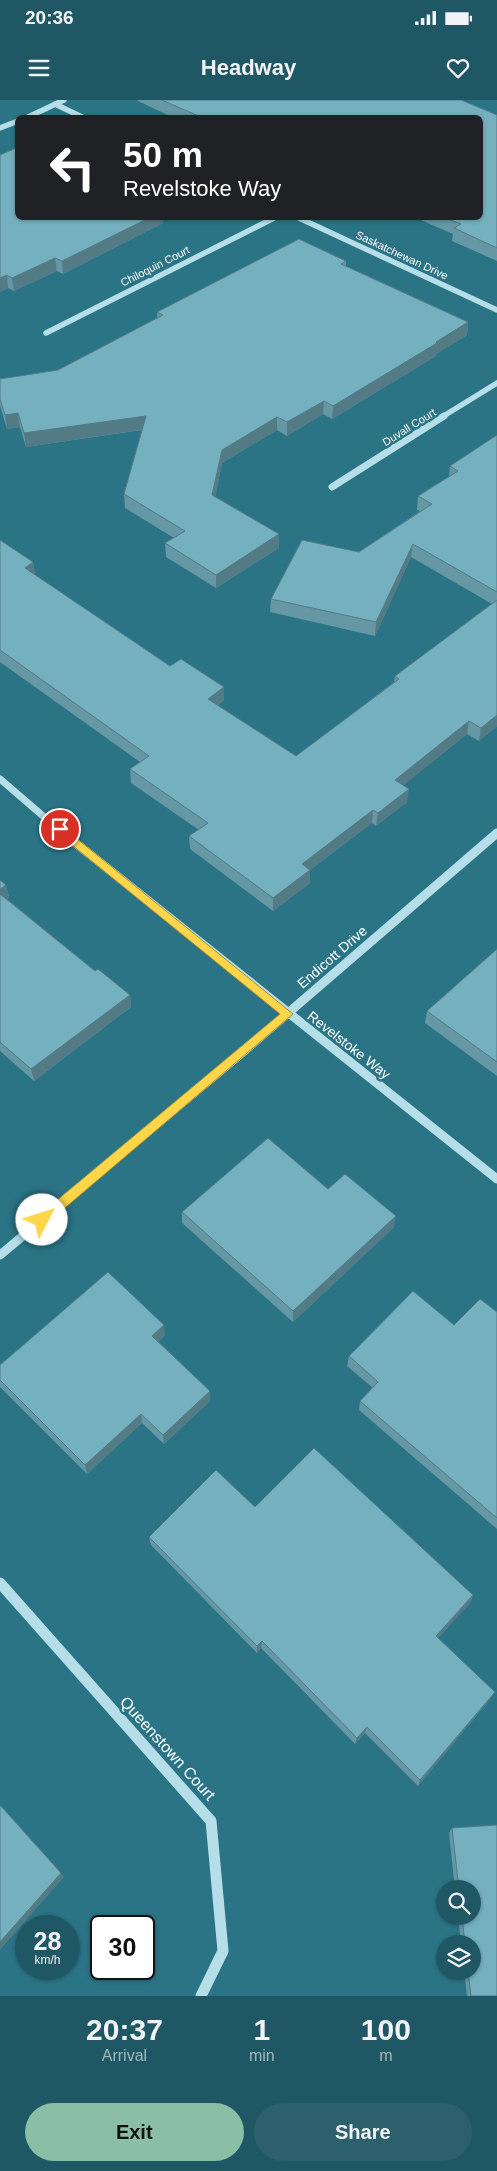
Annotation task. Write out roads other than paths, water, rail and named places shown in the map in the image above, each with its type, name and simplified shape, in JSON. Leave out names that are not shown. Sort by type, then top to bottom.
[{"type":"street","points":[[32,115],[64,100]]},
{"type":"street","points":[[55,104],[78,115]]},
{"type":"street","points":[[0,128],[15,122]]},
{"type":"street","name":"Chiloquin Court","points":[[46,333],[270,220]]},
{"type":"street","name":"Saskatchewan Drive","points":[[303,220],[497,310]]},
{"type":"street","name":"Duvall Court","points":[[332,487],[497,383]]},
{"type":"street","name":"Revelstoke Way","points":[[0,778],[30,805],[288,1014],[497,1179]]},
{"type":"street","name":"Endicott Drive","points":[[0,1255],[288,1014],[497,833]]},
{"type":"street","name":"Queenstown Court","points":[[0,1583],[211,1820],[224,1951],[201,1996]]}]
